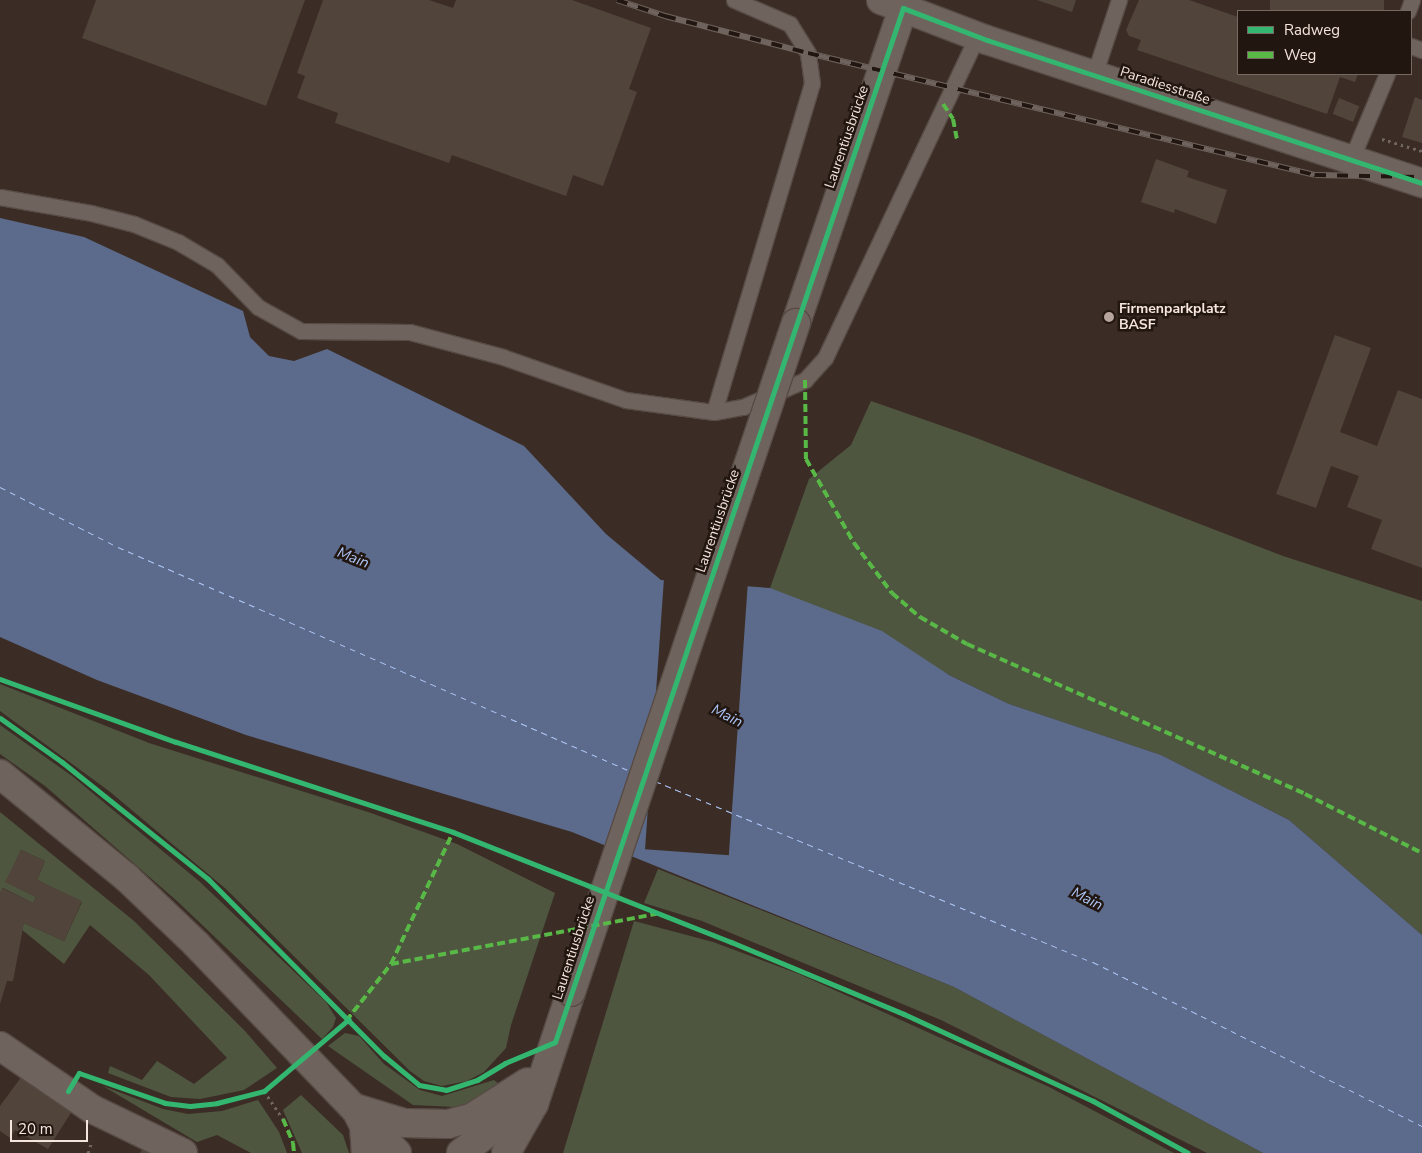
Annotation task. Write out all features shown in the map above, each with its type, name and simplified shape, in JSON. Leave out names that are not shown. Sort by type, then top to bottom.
[{"type":"main road","name":"Paradiesstraße","points":[[896,3],[977,36],[1422,183]]},
{"type":"main road","name":"Laurentiusbrücke","points":[[506,1153],[555,1042],[796,323],[896,3]]},
{"type":"main road","points":[[0,774],[126,877],[285,1035],[397,1153]]},
{"type":"main road","points":[[0,1046],[92,1109],[183,1153]]},
{"type":"main road","name":"Laurentiusbrücke","points":[[461,1153],[493,1129],[531,1093]]},
{"type":"main road","points":[[355,1108],[404,1123],[448,1124],[471,1118],[531,1093],[527,1153]]},
{"type":"main road","points":[[355,1108],[364,1126],[366,1153]]},
{"type":"lane","points":[[714,412],[812,83],[808,53],[790,24],[734,0]]},
{"type":"lane","points":[[1094,75],[1119,0]]},
{"type":"lane","points":[[0,197],[108,218],[178,242],[217,265],[258,307],[301,330],[410,332],[503,357],[626,400],[714,412],[743,408],[805,380],[825,358],[977,36]]},
{"type":"lane","points":[[1351,160],[1365,133],[1387,75]]},
{"type":"path","points":[[1365,133],[1422,151]]},
{"type":"path","points":[[264,1091],[283,1119]]},
{"type":"path","points":[[88,1153],[94,1142]]},
{"type":"green space","points":[[871,401],[971,436],[1283,556],[1422,601],[1422,935],[1289,820],[1161,755],[1009,704],[770,588],[809,479],[851,445]]},
{"type":"green space","points":[[0,684],[149,743],[371,813],[457,844],[555,893],[511,1025],[506,1048],[484,1072],[467,1081],[442,1086],[424,1081],[410,1071],[226,889],[109,791],[0,711]]},
{"type":"green space","points":[[0,725],[72,776],[200,882],[326,1002],[336,1018],[333,1027],[322,1039],[177,901],[45,786],[0,754]]},
{"type":"green space","points":[[0,812],[134,921],[245,1031],[277,1068],[244,1090],[200,1099],[171,1097],[108,1073],[110,1066],[142,1080],[157,1061],[194,1084],[227,1058],[149,975],[90,925],[64,964],[21,929],[24,923],[64,941],[82,902],[37,880],[45,861],[21,850],[6,882],[36,897],[33,903],[3,888],[0,893]]},
{"type":"green space","points":[[658,869],[954,987],[1263,1153],[1207,1153],[941,1020],[702,921],[644,903]]},
{"type":"green space","points":[[634,921],[713,942],[799,974],[1049,1087],[1174,1153],[563,1153]]},
{"type":"green space","points":[[345,1033],[359,1036],[384,1064],[420,1090],[442,1096],[494,1080],[499,1084],[474,1102],[455,1107],[413,1105],[328,1046]]},
{"type":"green space","points":[[103,1086],[163,1109],[188,1114],[222,1111],[258,1100],[279,1132],[287,1153],[251,1153],[217,1135],[197,1142]]},
{"type":"green space","points":[[301,1095],[343,1135],[349,1153],[302,1153],[283,1110]]},
{"type":"water","name":"Main","points":[[0,218],[84,237],[243,311],[250,337],[269,356],[294,361],[327,349],[524,446],[606,534],[661,580],[770,588],[882,631],[949,675],[1009,704],[1161,755],[1289,820],[1422,935],[1422,1153],[1263,1153],[954,987],[572,832],[246,735],[97,680],[0,637]]},
{"type":"pier","points":[[664,578],[748,584],[729,855],[645,849]]},
{"type":"building","points":[[96,0],[305,0],[266,106],[82,38]]},
{"type":"building","points":[[323,0],[429,0],[453,8],[456,0],[572,0],[651,28],[629,89],[637,92],[603,186],[573,175],[566,196],[452,155],[449,163],[335,123],[338,113],[297,98],[305,76],[297,73]]},
{"type":"building","points":[[1037,0],[1076,0],[1072,12]]},
{"type":"building","points":[[1139,0],[1189,0],[1237,17],[1237,75],[1358,75],[1355,82],[1340,77],[1327,114],[1137,50],[1141,40],[1129,36],[1126,30]]},
{"type":"building","points":[[1270,0],[1384,0],[1384,10],[1270,10]]},
{"type":"building","points":[[1415,97],[1422,100],[1422,143],[1402,137]]},
{"type":"building","points":[[1339,98],[1359,106],[1353,122],[1333,114]]},
{"type":"building","points":[[1156,159],[1189,171],[1187,177],[1227,190],[1216,224],[1175,209],[1174,213],[1141,202]]},
{"type":"building","points":[[1335,335],[1371,348],[1340,432],[1377,446],[1398,390],[1422,399],[1422,568],[1371,549],[1382,520],[1347,507],[1359,476],[1331,466],[1316,508],[1276,494]]},
{"type":"building","points":[[21,850],[45,861],[37,880],[82,901],[64,941],[24,923],[13,981],[7,981],[0,1004],[0,893],[2,888],[33,903],[36,897],[5,882]]},
{"type":"building","points":[[22,1076],[74,1108],[48,1149],[15,1130],[10,1138],[0,1131],[0,1106]]},
{"type":"building","points":[[143,1148],[152,1153],[140,1153]]},
{"type":"ferry route","points":[[0,487],[118,547],[630,771]]},
{"type":"ferry route","points":[[655,781],[1093,962],[1422,1126]]},
{"type":"railway","points":[[617,0],[665,16],[808,53],[1315,175],[1422,177]]},
{"type":"marked path","points":[[943,104],[953,119],[957,139]]},
{"type":"marked path","points":[[805,380],[806,459],[854,543],[892,593],[920,617],[967,644],[1305,794],[1422,853]]},
{"type":"marked path","points":[[346,1021],[391,964],[453,832]]},
{"type":"marked path","points":[[391,964],[656,914]]},
{"type":"marked path","points":[[283,1119],[293,1143],[294,1153]]},
{"type":"cycle path","points":[[0,718],[62,762],[208,879],[384,1056],[419,1085],[446,1090],[477,1080],[505,1063],[555,1042],[903,8],[987,40],[1422,183]]},
{"type":"cycle path","points":[[0,679],[176,742],[453,832],[731,942],[904,1014],[1093,1101],[1188,1153]]},
{"type":"cycle path","points":[[68,1091],[79,1073],[165,1103],[190,1106],[217,1103],[264,1091],[349,1019]]},
{"type":"place","name":"Firmenparkplatz BASF","points":[[1109,317]]}]
